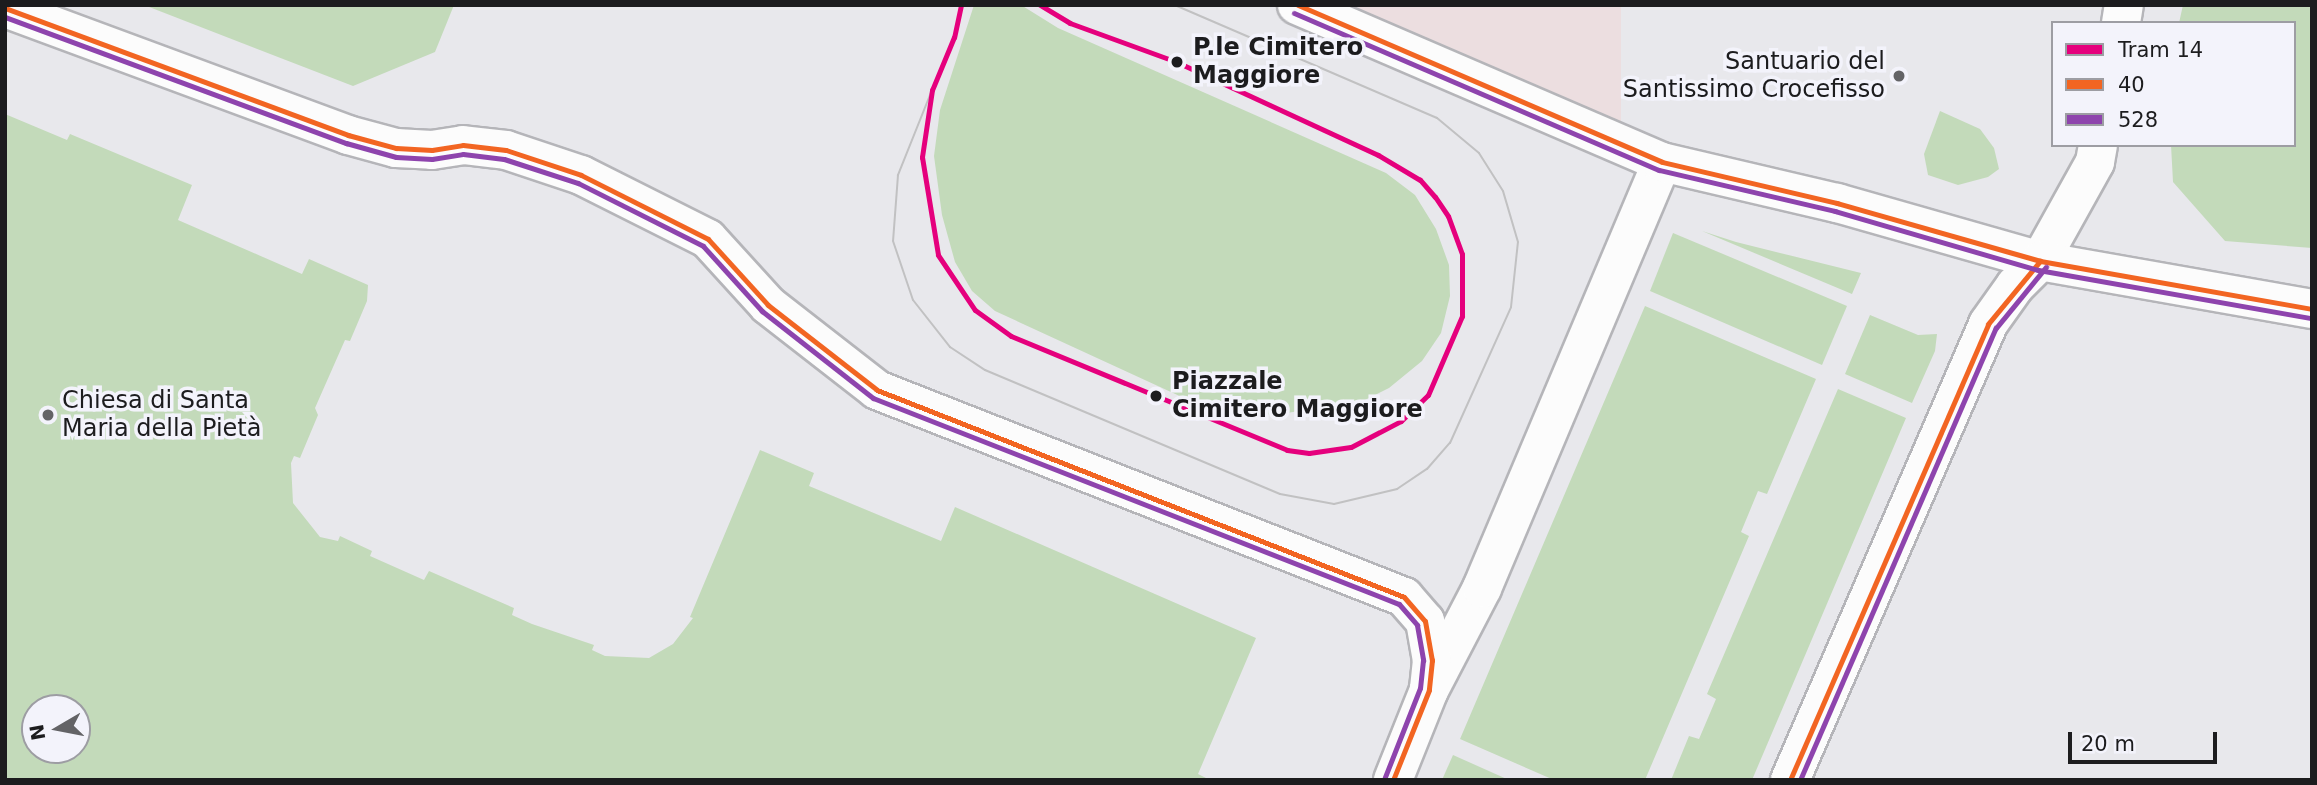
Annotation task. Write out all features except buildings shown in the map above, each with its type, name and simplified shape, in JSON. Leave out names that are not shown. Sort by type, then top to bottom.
[{"type":"main road","points":[[1297,5],[1662,162],[1837,203],[2040,261],[2312,309]]},
{"type":"main road","points":[[5,8],[348,135],[396,148],[432,150],[463,145],[506,150],[581,175],[708,239],[768,305],[877,390],[1404,597],[1417,607],[1431,637],[1429,690]]},
{"type":"main road","points":[[1790,780],[1988,324],[2015,286],[2040,261],[2095,162],[2098,147]]},
{"type":"main road","points":[[1393,780],[1429,690],[1482,588],[1662,162]]},
{"type":"shaded area","points":[[1312,5],[1621,5],[1621,140]]},
{"type":"green space","points":[[144,5],[454,5],[435,52],[353,86]]},
{"type":"green space","points":[[974,5],[1021,5],[1058,28],[1386,173],[1415,195],[1436,229],[1449,265],[1450,296],[1441,333],[1422,361],[1389,388],[1365,400],[1275,415],[1241,412],[1197,404],[995,311],[972,291],[955,262],[942,215],[934,156],[940,110]]},
{"type":"green space","points":[[2183,5],[2312,5],[2312,248],[2225,241],[2173,182],[2171,147],[2296,147],[2296,21],[2179,21]]},
{"type":"green space","points":[[1940,111],[1980,129],[1994,148],[1999,169],[1988,177],[1958,185],[1928,175],[1924,154]]},
{"type":"green space","points":[[5,114],[67,140],[70,134],[192,185],[178,220],[302,274],[309,259],[368,285],[367,301],[350,341],[345,340],[315,408],[318,415],[300,458],[294,456],[291,463],[293,503],[320,537],[338,541],[340,536],[372,551],[370,556],[424,580],[429,571],[514,608],[512,615],[532,624],[594,645],[592,650],[605,656],[649,658],[673,644],[693,618],[690,617],[760,450],[814,473],[809,486],[941,541],[955,507],[1256,638],[1198,774],[1210,780],[5,780]]},
{"type":"green space","points":[[1702,231],[1736,242],[1861,273],[1852,294]]},
{"type":"green space","points":[[1673,233],[1847,306],[1822,365],[1650,291]]},
{"type":"green space","points":[[1645,306],[1816,379],[1767,494],[1758,491],[1741,532],[1749,536],[1645,780],[1554,780],[1460,739]]},
{"type":"green space","points":[[1870,315],[1918,335],[1937,334],[1935,351],[1912,403],[1845,374]]},
{"type":"green space","points":[[1838,389],[1906,418],[1752,780],[1671,780],[1689,736],[1699,739],[1716,699],[1707,694]]},
{"type":"green space","points":[[1453,755],[1509,780],[1442,780]]},
{"type":"tram line","name":"14","points":[[961,5],[954,37],[932,90],[922,157],[938,255],[975,310],[1011,336],[1287,450],[1309,453],[1351,447],[1401,421],[1428,395],[1462,316],[1462,254],[1448,216],[1435,197],[1420,180],[1378,155],[1177,62],[1070,23],[1040,5]]},
{"type":"tram line","points":[[932,90],[898,175],[893,241],[913,300],[950,347],[985,370],[1280,494],[1334,504],[1397,489],[1427,469],[1450,443],[1511,307],[1518,242],[1503,191],[1479,153],[1437,118],[1175,5]]},
{"type":"transit line","name":"40","points":[[1298,5],[1662,162],[1837,203],[2040,261],[2312,309]]},
{"type":"transit line","name":"40","points":[[5,8],[348,135],[396,148],[432,150],[463,145],[506,150],[581,175],[708,239],[768,305],[877,390],[1404,597],[1425,621],[1432,660],[1429,690],[1393,780]]},
{"type":"transit line","name":"528","points":[[1294,13],[1659,170],[1835,211],[2038,270],[2310,318]]},
{"type":"transit line","name":"528","points":[[5,17],[346,143],[396,157],[432,159],[463,154],[504,159],[578,183],[703,246],[762,311],[873,398],[1399,604],[1417,625],[1423,660],[1420,688],[1385,777]]},
{"type":"transit line","name":"40","points":[[1790,780],[1988,324],[2040,261]]},
{"type":"transit line","name":"528","points":[[1800,780],[1996,328],[2046,267]]},
{"type":"place","name":"P.le Cimitero Maggiore","points":[[1177,62]]},
{"type":"place","name":"Santuario del Santissimo Crocefisso","points":[[1899,76]]},
{"type":"place","name":"Piazzale Cimitero Maggiore","points":[[1156,396]]},
{"type":"place","name":"Chiesa di Santa Maria della Pietà","points":[[48,415]]}]
